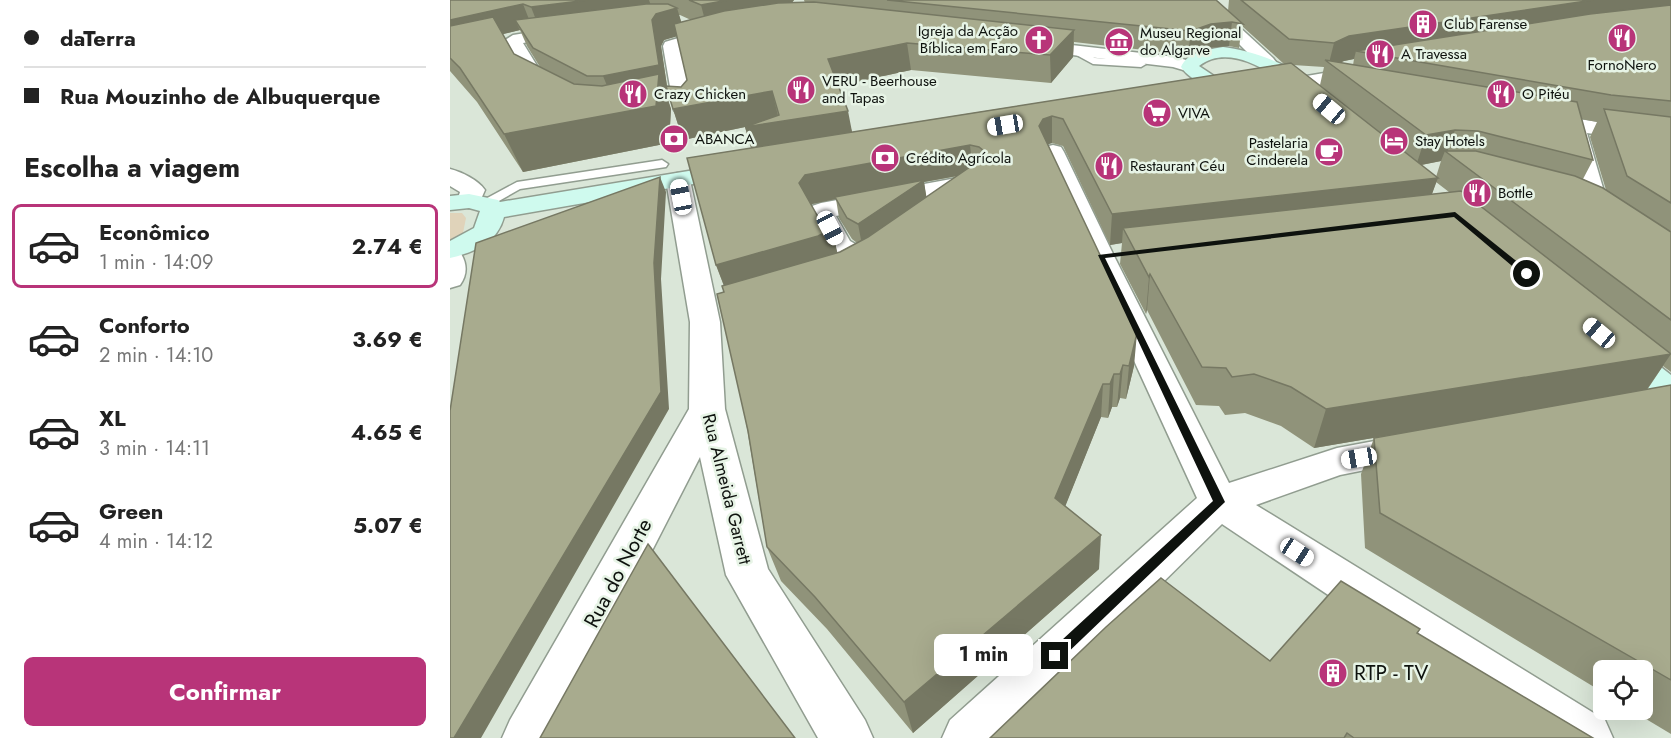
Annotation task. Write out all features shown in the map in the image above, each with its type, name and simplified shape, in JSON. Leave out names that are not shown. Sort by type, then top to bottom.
[{"type":"street","points":[[1186,8],[1206,4],[1229,7]]},
{"type":"street","points":[[1206,4],[1284,73],[1332,111]]},
{"type":"street","points":[[575,103],[537,81],[507,41],[583,26]]},
{"type":"street","points":[[659,103],[683,104],[671,46],[694,29],[724,31]]},
{"type":"street","points":[[1007,42],[1176,62],[1192,83]]},
{"type":"street","points":[[1192,83],[1192,62],[1199,58],[1224,54],[1248,56],[1284,73]]},
{"type":"street","points":[[1324,79],[1344,68],[1356,66]]},
{"type":"street","points":[[1192,83],[1246,84],[1259,82],[1274,75],[1276,70],[1381,89]]},
{"type":"street","points":[[1521,115],[1671,139]]},
{"type":"street","points":[[1570,199],[1606,219],[1574,125]]},
{"type":"street","points":[[1598,129],[1660,159]]},
{"type":"street","points":[[1053,152],[1112,255],[1219,502],[1587,738]]},
{"type":"street","points":[[477,208],[549,202],[670,172],[755,167]]},
{"type":"street","name":"Rua Almeida Garrett","points":[[670,172],[715,311],[707,409],[748,574],[847,738]]},
{"type":"street","points":[[450,176],[473,190],[480,237],[450,262]]},
{"type":"street","points":[[836,275],[872,253],[839,246],[820,211],[973,182],[927,215]]},
{"type":"street","points":[[1599,333],[1659,401]]},
{"type":"street","name":"Rua do Norte","points":[[528,738],[707,409]]},
{"type":"street","points":[[968,738],[1219,502],[1337,462],[1452,441]]},
{"type":"lane","points":[[1074,50],[1093,61],[1141,64]]},
{"type":"lane","points":[[477,208],[518,186],[670,172]]},
{"type":"shaded area","points":[[450,213],[462,213],[466,218],[463,233],[450,241]]},
{"type":"building","points":[[450,0],[588,0],[531,7],[523,4],[450,20]]},
{"type":"building","points":[[689,0],[728,0],[701,5]]},
{"type":"building","points":[[887,0],[1216,0],[1243,24],[1232,22],[1211,24],[1191,31]]},
{"type":"building","points":[[1241,0],[1593,0],[1349,36],[1334,43],[1289,39]]},
{"type":"building","points":[[814,2],[1074,30],[1050,55],[907,43],[828,59],[848,111],[745,127],[779,115],[772,91],[673,109],[666,86],[681,87],[687,80],[674,24],[724,11],[778,3]]},
{"type":"building","points":[[646,4],[668,4],[677,8],[656,14],[652,20],[659,65],[603,76],[587,76],[533,48],[515,20]]},
{"type":"building","points":[[1671,5],[1671,101],[1611,95],[1356,51],[1590,14]]},
{"type":"building","points":[[493,17],[514,54],[574,84],[602,86],[659,74],[656,106],[504,134],[460,68],[450,58],[450,26]]},
{"type":"building","points":[[1325,60],[1577,102],[1593,160],[1478,131],[1455,130],[1426,135]]},
{"type":"building","points":[[1291,63],[1438,178],[1112,214],[1063,119],[1052,116],[1043,119],[1039,126],[1137,333],[1129,366],[1123,365],[1120,374],[1114,374],[1110,384],[1103,384],[1055,498],[1101,535],[904,702],[815,597],[767,547],[748,431],[717,294],[724,292],[722,286],[840,252],[868,237],[980,160],[985,152],[979,147],[970,145],[805,175],[799,183],[817,215],[832,229],[818,236],[716,265],[687,158]]},
{"type":"building","points":[[1604,109],[1671,117],[1671,203],[1627,176]]},
{"type":"building","points":[[1445,151],[1476,151],[1575,176],[1603,188],[1671,232],[1671,320]]},
{"type":"building","points":[[660,177],[654,263],[661,392],[454,738],[450,738],[450,411],[476,243]]},
{"type":"building","points":[[924,180],[858,224],[847,218],[835,197]]},
{"type":"building","points":[[1461,191],[1671,354],[1326,409],[1291,387],[1254,374],[1232,377],[1226,368],[1202,367],[1123,228]]},
{"type":"building","points":[[1671,385],[1671,680],[1653,670],[1653,660],[1636,660],[1380,513],[1374,438]]},
{"type":"building","points":[[648,544],[795,738],[540,738]]},
{"type":"building","points":[[1161,578],[1270,661],[1341,581],[1420,629],[1417,633],[1593,738],[1354,738],[1347,733],[1344,738],[990,738]]},
{"type":"place","name":"Club Farense","points":[[1423,24]]},
{"type":"place","name":"FornoNero","points":[[1622,38]]},
{"type":"place","name":"Igreja da Acção Bíblica em Faro","points":[[1039,40]]},
{"type":"place","name":"Museu Regional do Algarve","points":[[1119,42]]},
{"type":"place","name":"A Travessa","points":[[1380,54]]},
{"type":"place","name":"VERU - Beerhouse and Tapas","points":[[801,90]]},
{"type":"place","name":"Crazy Chicken","points":[[633,94]]},
{"type":"place","name":"O Pitéu","points":[[1501,94]]},
{"type":"place","name":"VIVA","points":[[1157,113]]},
{"type":"place","name":"ABANCA","points":[[674,139]]},
{"type":"place","name":"Stay Hotels","points":[[1394,141]]},
{"type":"place","name":"Pastelaria Cinderela","points":[[1329,152]]},
{"type":"place","name":"Crédito Agrícola","points":[[885,158]]},
{"type":"place","name":"Restaurant Céu","points":[[1109,166]]},
{"type":"place","name":"Bottle","points":[[1477,193]]},
{"type":"place","name":"RTP - TV","points":[[1333,673]]},
{"type":"route","points":[[1055,656],[1219,502],[1100,256],[1455,214],[1527,274]]}]
